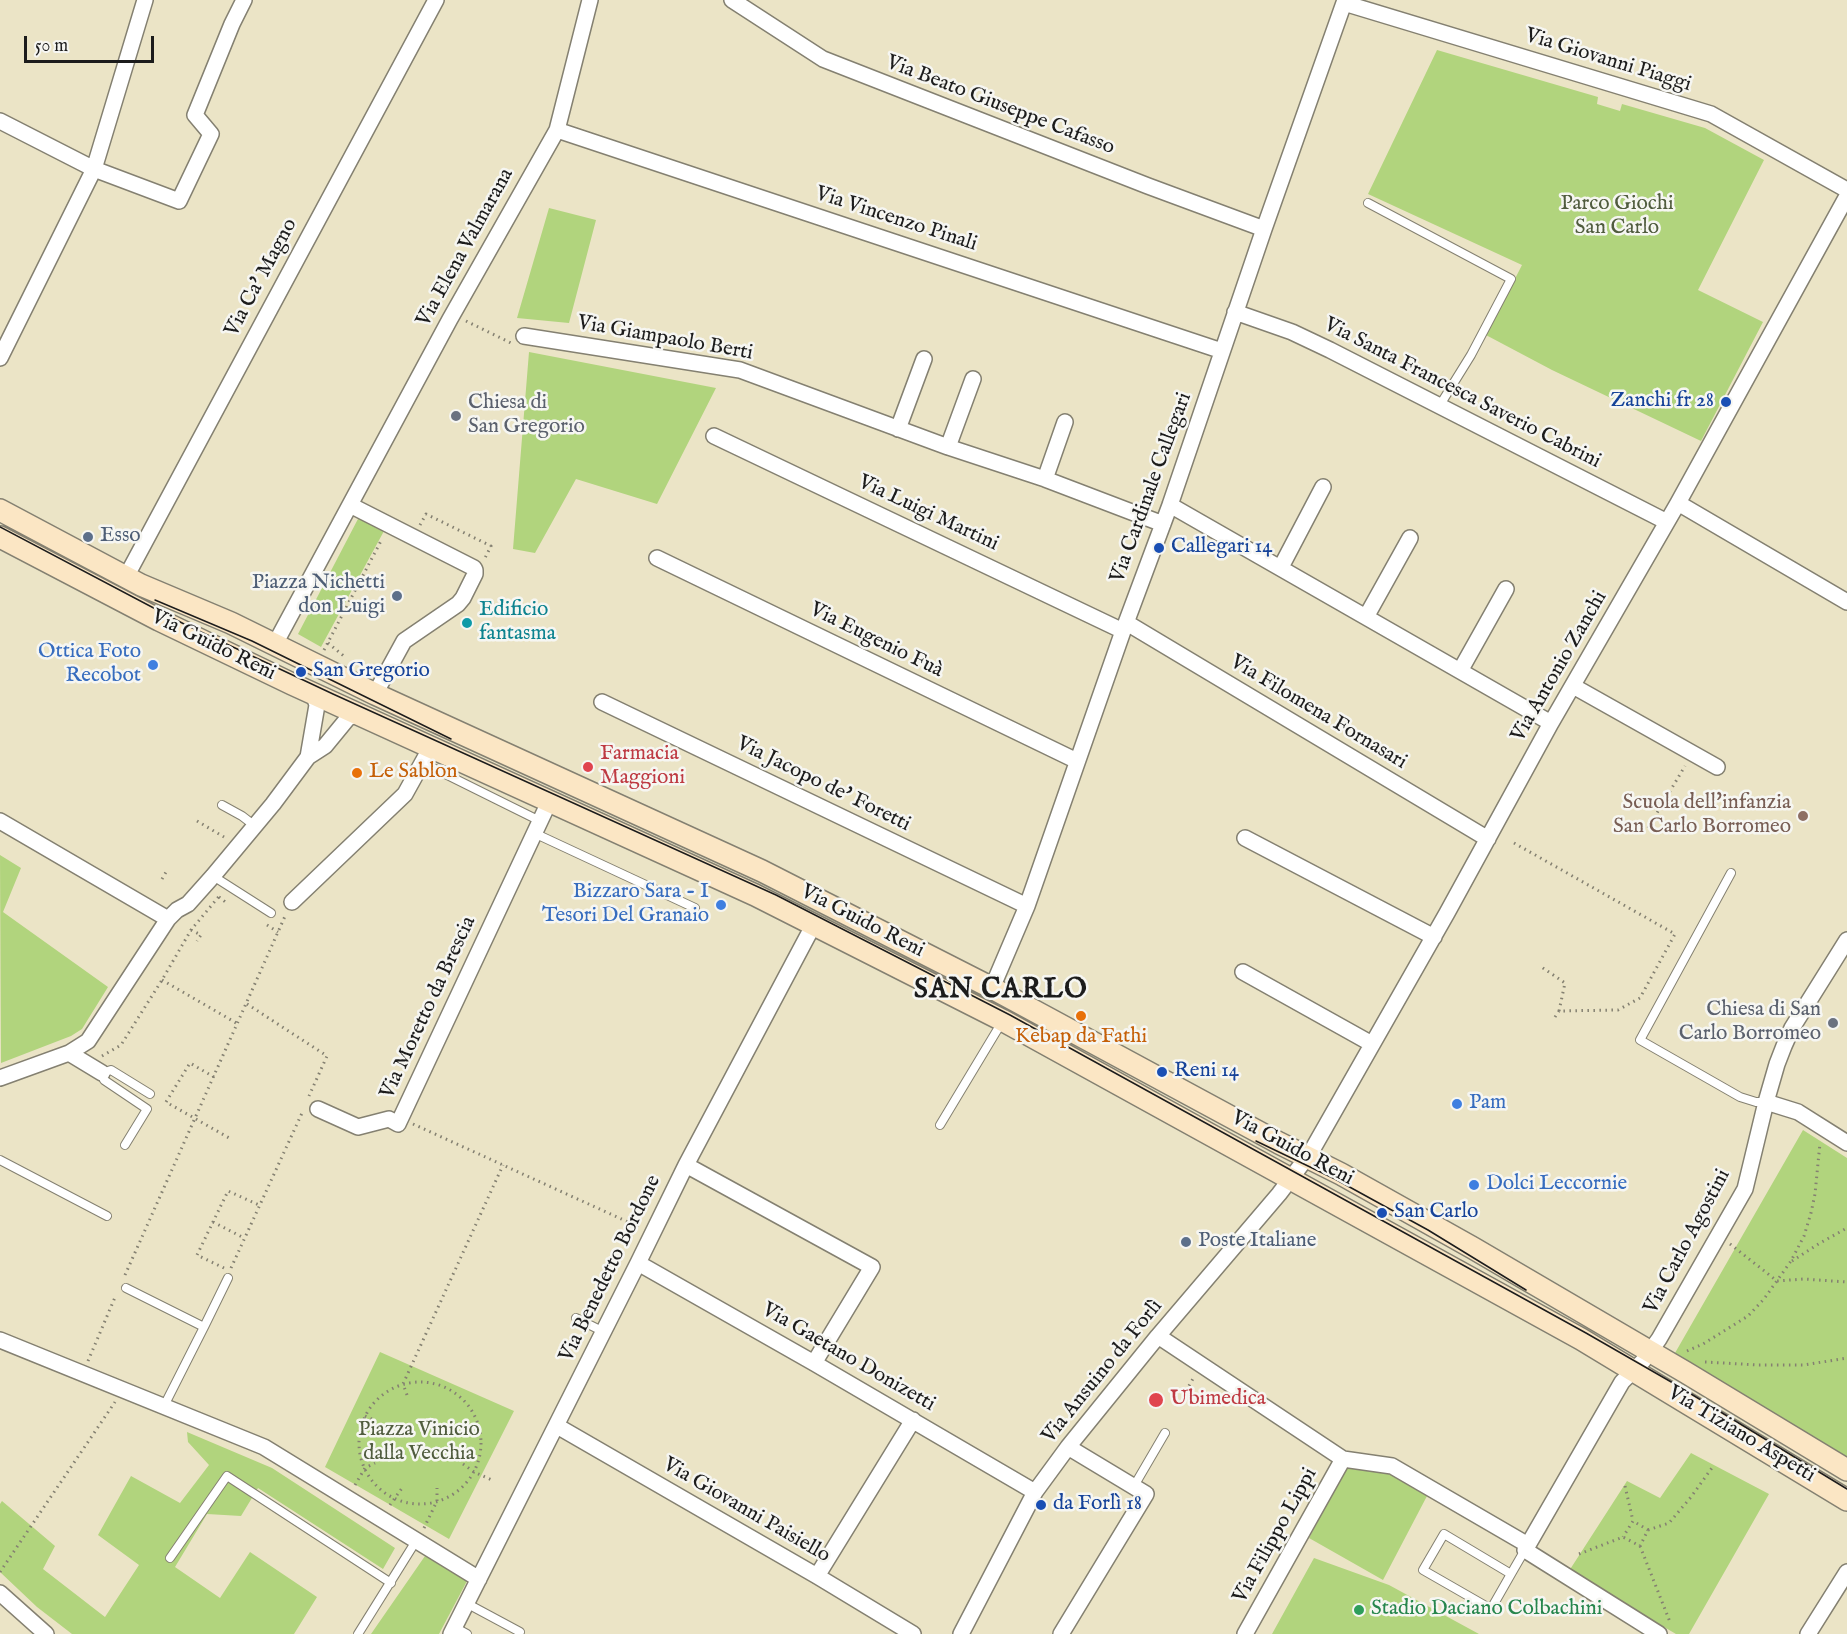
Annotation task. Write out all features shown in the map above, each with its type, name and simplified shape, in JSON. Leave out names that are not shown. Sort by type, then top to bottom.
[{"type":"street","points":[[0,358],[94,169],[145,0]]},
{"type":"street","points":[[0,122],[94,169],[179,201],[211,134],[195,115],[244,0]]},
{"type":"street","name":"Via Ca' Magno","points":[[126,577],[436,0]]},
{"type":"street","name":"Via Elena Valmarana","points":[[275,644],[450,319],[557,130],[590,0]]},
{"type":"street","name":"Via Beato Giuseppe Cafasso","points":[[732,0],[823,58],[1148,186],[1264,229]]},
{"type":"street","name":"Via Cardinale Callegari","points":[[992,988],[1027,906],[1170,505],[1344,2]]},
{"type":"street","name":"Via Giovanni Piaggi","points":[[1344,2],[1711,114],[1847,190]]},
{"type":"street","name":"Via Vincenzo Pinali","points":[[557,130],[1222,351]]},
{"type":"street","name":"Via Antonio Zanchi","points":[[1307,1158],[1434,937],[1551,723],[1678,503],[1847,196]]},
{"type":"street","name":"Via Santa Francesca Saverio Cabrini","points":[[1235,312],[1292,332],[1667,522]]},
{"type":"street","name":"Via Giampaolo Berti","points":[[524,336],[740,369],[898,429],[1045,479],[1163,524]]},
{"type":"street","points":[[898,429],[924,359]]},
{"type":"street","points":[[948,447],[973,379]]},
{"type":"street","points":[[1045,479],[1065,422]]},
{"type":"street","name":"Via Luigi Martini","points":[[714,436],[1125,627]]},
{"type":"street","points":[[1281,567],[1323,487]]},
{"type":"street","points":[[1678,503],[1847,602]]},
{"type":"street","points":[[350,505],[475,570],[458,604],[404,641],[375,694]]},
{"type":"street","points":[[1170,505],[1551,723]]},
{"type":"street","name":"Via Guido Reni","points":[[0,510],[163,595],[231,623],[375,694],[762,871],[992,988],[1307,1158],[1341,1174],[1473,1248],[1643,1361]]},
{"type":"street","name":"Via Guido Reni","points":[[0,537],[159,620],[362,716],[427,755],[549,800],[814,924],[1002,1020],[1581,1339],[1643,1361]]},
{"type":"street","points":[[1366,617],[1410,538]]},
{"type":"street","name":"Via Eugenio Fuà","points":[[657,558],[1077,761]]},
{"type":"street","points":[[1460,671],[1506,589]]},
{"type":"street","name":"Via Filomena Fornasari","points":[[1125,627],[1488,839]]},
{"type":"street","points":[[1573,686],[1717,767]]},
{"type":"street","points":[[308,757],[317,713],[316,700],[311,693]]},
{"type":"street","name":"Via Jacopo de' Foretti","points":[[602,702],[1027,906]]},
{"type":"street","points":[[0,1078],[69,1053],[88,1041],[168,919],[188,904],[213,876],[308,757],[325,746],[348,718],[362,716]]},
{"type":"street","points":[[292,902],[405,794],[427,755]]},
{"type":"street","name":"Via Moretto da Brescia","points":[[310,1106],[358,1127],[389,1119],[398,1124],[549,800]]},
{"type":"street","points":[[0,821],[168,919]]},
{"type":"street","points":[[1245,838],[1434,937]]},
{"type":"street","name":"Via Benedetto Bordone","points":[[457,1632],[466,1603],[557,1426],[686,1165],[814,924]]},
{"type":"street","name":"Via Carlo Agostini","points":[[1526,1547],[1622,1382],[1643,1361],[1745,1189],[1777,1064],[1792,1028],[1847,940]]},
{"type":"street","points":[[1244,972],[1372,1044]]},
{"type":"street","points":[[69,1053],[102,1073]]},
{"type":"street","points":[[1766,1102],[1798,1112],[1847,1143]]},
{"type":"street","name":"Via Ansuino da Forlì","points":[[962,1634],[1035,1492],[1068,1447],[1158,1336],[1307,1158]]},
{"type":"street","points":[[686,1165],[872,1267],[814,1363]]},
{"type":"street","name":"Via Gaetano Donizetti","points":[[638,1263],[1035,1492]]},
{"type":"street","name":"Via Filippo Lippi","points":[[1158,1336],[1343,1459],[1392,1466],[1526,1547],[1555,1568],[1665,1630]]},
{"type":"street","points":[[0,1340],[264,1448],[382,1520],[420,1535],[479,1579]]},
{"type":"street","name":"Via Tiziano Aspetti","points":[[1643,1361],[1847,1470]]},
{"type":"street","name":"Via Tiziano Aspetti","points":[[1643,1361],[1847,1500]]},
{"type":"street","points":[[817,1576],[913,1420]]},
{"type":"street","name":"Via Giovanni Paisiello","points":[[557,1426],[913,1634]]},
{"type":"street","points":[[1061,1634],[1146,1494],[1068,1447]]},
{"type":"street","name":"Via Filippo Lippi","points":[[1245,1634],[1343,1459]]},
{"type":"street","points":[[1808,1634],[1847,1572]]},
{"type":"street","points":[[0,1593],[46,1634]]},
{"type":"lane","points":[[1368,203],[1511,279],[1471,355],[1440,405]]},
{"type":"lane","points":[[427,755],[537,827],[694,908]]},
{"type":"lane","points":[[222,805],[255,826]]},
{"type":"lane","points":[[1731,873],[1640,1040],[1740,1097],[1756,1102],[1766,1102]]},
{"type":"lane","points":[[213,876],[271,913]]},
{"type":"lane","points":[[940,1125],[1002,1020]]},
{"type":"lane","points":[[125,1144],[147,1109],[104,1080],[102,1073],[111,1070],[150,1094]]},
{"type":"lane","points":[[0,1160],[107,1216]]},
{"type":"lane","points":[[164,1406],[228,1278]]},
{"type":"lane","points":[[124,1286],[204,1327]]},
{"type":"lane","points":[[576,1318],[604,1332]]},
{"type":"lane","points":[[1134,1486],[1165,1433]]},
{"type":"lane","points":[[170,1558],[227,1476],[391,1583]]},
{"type":"lane","points":[[1511,1574],[1444,1534],[1423,1570],[1491,1609],[1511,1574],[1526,1547]]},
{"type":"lane","points":[[358,1634],[420,1535]]},
{"type":"lane","points":[[466,1603],[520,1632],[519,1634]]},
{"type":"path","points":[[459,317],[516,345],[522,343],[524,336]]},
{"type":"path","points":[[417,530],[426,514],[491,546],[479,570],[475,570]]},
{"type":"path","points":[[325,648],[386,532]]},
{"type":"path","points":[[1648,828],[1692,754]]},
{"type":"path","points":[[197,821],[231,842]]},
{"type":"path","points":[[1514,843],[1675,934],[1640,998],[1618,1010],[1559,1011]]},
{"type":"path","points":[[162,879],[166,872]]},
{"type":"path","points":[[87,1065],[121,1045],[191,930],[229,886]]},
{"type":"path","points":[[219,897],[228,904]]},
{"type":"path","points":[[263,923],[278,932]]},
{"type":"path","points":[[124,1286],[195,1118],[281,925]]},
{"type":"path","points":[[191,930],[201,935],[197,940]]},
{"type":"path","points":[[1540,966],[1565,983],[1559,1011],[1555,1017]]},
{"type":"path","points":[[162,980],[238,1024]]},
{"type":"path","points":[[247,1004],[327,1056],[310,1106],[259,1205],[229,1271],[197,1255],[228,1191],[259,1205]]},
{"type":"path","points":[[214,1077],[190,1063],[166,1102],[231,1139]]},
{"type":"path","points":[[400,1119],[652,1233]]},
{"type":"path","points":[[1685,1352],[1703,1344],[1748,1316],[1791,1261],[1804,1236],[1815,1194],[1820,1142]]},
{"type":"path","points":[[407,1395],[403,1384],[503,1166]]},
{"type":"path","points":[[213,1222],[244,1238]]},
{"type":"path","points":[[1791,1261],[1847,1228]]},
{"type":"path","points":[[1719,1236],[1777,1281],[1804,1279],[1847,1282]]},
{"type":"path","points":[[82,1373],[116,1295]]},
{"type":"path","points":[[1704,1362],[1804,1365],[1847,1358]]},
{"type":"path","points":[[423,1381],[443,1386],[460,1396],[473,1412],[480,1432],[481,1452],[474,1472],[452,1495],[437,1501],[423,1504],[394,1498],[377,1485],[365,1468],[360,1451],[360,1433],[365,1416],[387,1391],[403,1384],[423,1381]]},
{"type":"path","points":[[0,1572],[122,1391]]},
{"type":"path","points":[[365,1416],[376,1421]]},
{"type":"path","points":[[354,1488],[365,1468],[375,1463]]},
{"type":"path","points":[[463,1464],[474,1472],[492,1479]]},
{"type":"path","points":[[1665,1630],[1640,1546],[1648,1530],[1669,1522],[1714,1466]]},
{"type":"path","points":[[1580,1554],[1623,1537],[1633,1521],[1625,1486]]},
{"type":"path","points":[[382,1520],[402,1488]]},
{"type":"path","points":[[420,1535],[437,1501],[436,1488]]},
{"type":"path","points":[[1633,1521],[1648,1530]]},
{"type":"path","points":[[1623,1537],[1640,1546]]},
{"type":"green space","name":"Parco Giochi San Carlo","points":[[1437,50],[1598,97],[1597,104],[1620,111],[1622,104],[1705,128],[1764,160],[1698,290],[1763,322],[1701,441],[1552,370],[1484,334],[1522,265],[1368,194]]},
{"type":"green space","points":[[549,208],[596,220],[569,323],[517,318]]},
{"type":"green space","points":[[529,352],[716,388],[657,504],[576,479],[535,553],[513,549]]},
{"type":"green space","points":[[359,517],[384,531],[321,647],[298,634]]},
{"type":"green space","points":[[0,855],[21,868],[3,912],[108,987],[82,1029],[71,1036],[1,1063]]},
{"type":"green space","points":[[1803,1130],[1847,1158],[1847,1458],[1675,1353]]},
{"type":"green space","name":"Piazza Vinicio dalla Vecchia","points":[[380,1352],[514,1411],[449,1539],[325,1467]]},
{"type":"green space","points":[[187,1432],[272,1468],[395,1548],[383,1569],[258,1488],[241,1516],[207,1514],[175,1567],[220,1598],[250,1552],[317,1597],[294,1634],[72,1634],[37,1607],[0,1572],[0,1504],[2,1501],[55,1546],[43,1569],[105,1617],[139,1565],[98,1535],[131,1476],[180,1503],[209,1465],[188,1442]]},
{"type":"green space","points":[[1691,1453],[1769,1494],[1689,1634],[1676,1634],[1569,1571],[1627,1481],[1660,1498]]},
{"type":"green space","points":[[1347,1467],[1386,1472],[1427,1496],[1383,1580],[1309,1538]]},
{"type":"green space","points":[[425,1556],[467,1581],[439,1634],[371,1634]]},
{"type":"green space","name":"Stadio Daciano Colbachini","points":[[1314,1558],[1389,1585],[1479,1634],[1272,1634]]},
{"type":"tram line","points":[[0,527],[184,624],[776,895],[1010,1015],[1586,1333],[1847,1489]]},
{"type":"tram line","points":[[155,600],[252,641],[451,739]]},
{"type":"tram line","points":[[1256,1141],[1335,1179],[1428,1230],[1526,1290]]},
{"type":"place","name":"Zanchi fr 28","points":[[1726,402]]},
{"type":"place","name":"Chiesa di San Gregorio","points":[[456,416]]},
{"type":"place","name":"Esso","points":[[88,537]]},
{"type":"place","name":"Callegari 14","points":[[1159,548]]},
{"type":"place","name":"Piazza Nichetti don Luigi","points":[[397,596]]},
{"type":"place","name":"Edificio fantasma","points":[[467,623]]},
{"type":"place","name":"Ottica Foto Recobot","points":[[153,665]]},
{"type":"place","name":"San Gregorio","points":[[301,672]]},
{"type":"place","name":"Farmacia Maggioni","points":[[588,767]]},
{"type":"place","name":"Le Sablon","points":[[357,773]]},
{"type":"place","name":"Scuola dell'infanzia San Carlo Borromeo","points":[[1803,816]]},
{"type":"place","name":"Bizzaro Sara - I Tesori Del Granaio","points":[[721,905]]},
{"type":"place","name":"Kebap da Fathi","points":[[1081,1016]]},
{"type":"place","name":"Chiesa di San Carlo Borromeo","points":[[1833,1023]]},
{"type":"place","name":"Reni 14","points":[[1162,1072]]},
{"type":"place","name":"Pam","points":[[1457,1104]]},
{"type":"place","name":"Dolci Leccornie","points":[[1474,1185]]},
{"type":"place","name":"San Carlo","points":[[1382,1213]]},
{"type":"place","name":"Poste Italiane","points":[[1186,1242]]},
{"type":"place","name":"Ubimedica","points":[[1156,1400]]},
{"type":"place","name":"da Forlì 18","points":[[1041,1505]]},
{"type":"place","name":"Stadio Daciano Colbachini","points":[[1359,1610]]},
{"type":"district","name":"SAN CARLO","points":[[1001,991]]}]
